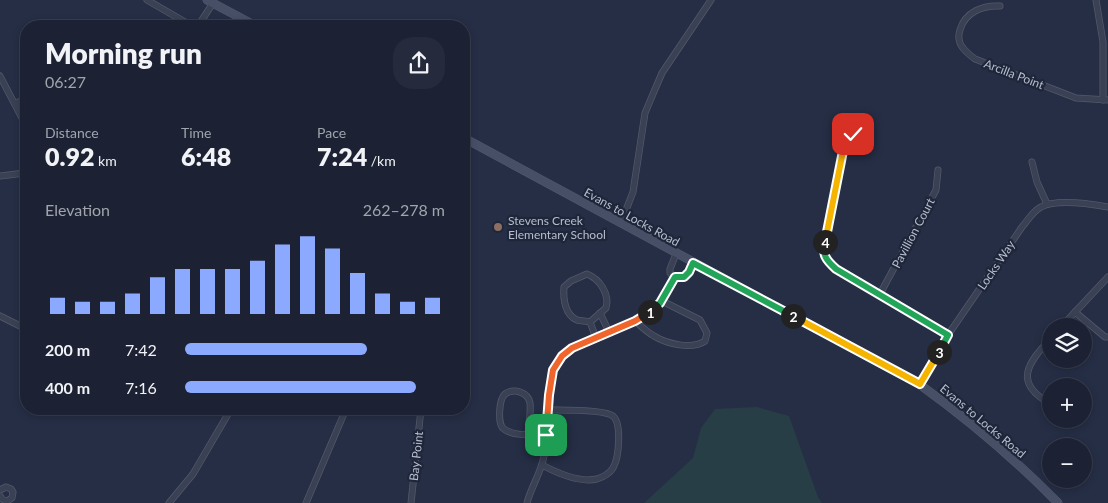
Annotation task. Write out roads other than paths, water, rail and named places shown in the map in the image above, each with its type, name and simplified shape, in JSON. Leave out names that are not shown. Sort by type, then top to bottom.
[{"type":"street","points":[[147,0],[182,20]]},
{"type":"street","points":[[621,223],[633,192],[645,113],[650,100],[662,73],[711,0]]},
{"type":"street","points":[[1096,0],[1103,42],[1106,100]]},
{"type":"street","points":[[201,20],[210,2],[244,20]]},
{"type":"street","name":"Arcilla Point","points":[[1000,6],[989,6],[971,12],[962,22],[958,36],[962,48],[975,59],[1076,98],[1106,100]]},
{"type":"street","points":[[0,76],[20,112]]},
{"type":"street","points":[[14,104],[20,101]]},
{"type":"street","points":[[853,134],[844,146],[823,250],[827,261],[836,269],[948,335]]},
{"type":"street","name":"Evans to Locks Road","points":[[470,141],[920,384],[981,432],[1035,479],[1058,503]]},
{"type":"street","points":[[1032,162],[1037,182],[1046,204],[1108,207]]},
{"type":"street","name":"Pavillion Court","points":[[880,294],[936,190],[938,170]]},
{"type":"street","points":[[0,176],[20,174]]},
{"type":"street","name":"Locks Way","points":[[920,384],[948,335],[1022,227],[1033,214],[1046,204]]},
{"type":"street","points":[[676,254],[670,268],[670,273],[675,277],[684,277],[689,272],[693,263]]},
{"type":"street","points":[[588,274],[603,289],[607,299],[606,308],[590,322],[578,320],[571,316],[564,296],[564,287],[588,274]]},
{"type":"street","points":[[527,503],[530,491],[542,465],[553,370],[562,356],[572,348],[635,321],[651,311],[662,301],[675,277]]},
{"type":"street","points":[[1069,318],[1108,277]]},
{"type":"street","points":[[635,321],[654,336],[668,342],[689,346],[700,345],[705,341],[708,333],[700,320],[662,301]]},
{"type":"street","points":[[1075,312],[1105,337],[1108,337]]},
{"type":"street","points":[[600,314],[609,332]]},
{"type":"street","points":[[0,316],[20,326]]},
{"type":"street","points":[[590,322],[596,338]]},
{"type":"street","points":[[1042,348],[1029,366],[1028,376],[1029,383],[1035,394],[1042,398]]},
{"type":"street","points":[[528,434],[530,403],[527,396],[522,392],[506,394],[502,398],[499,422],[502,428],[509,433],[546,435]]},
{"type":"street","points":[[542,465],[558,473],[584,479],[598,479],[612,470],[615,465],[619,440],[619,429],[612,415],[596,412],[548,410]]},
{"type":"street","points":[[169,503],[193,474],[227,415]]},
{"type":"street","points":[[306,503],[343,415]]},
{"type":"street","name":"Bay Point","points":[[411,503],[420,415]]},
{"type":"street","points":[[0,490],[6,487],[13,492],[12,498],[7,501],[2,500],[0,496]]},
{"type":"place","name":"Stevens Creek Elementary School","points":[[498,227]]}]
